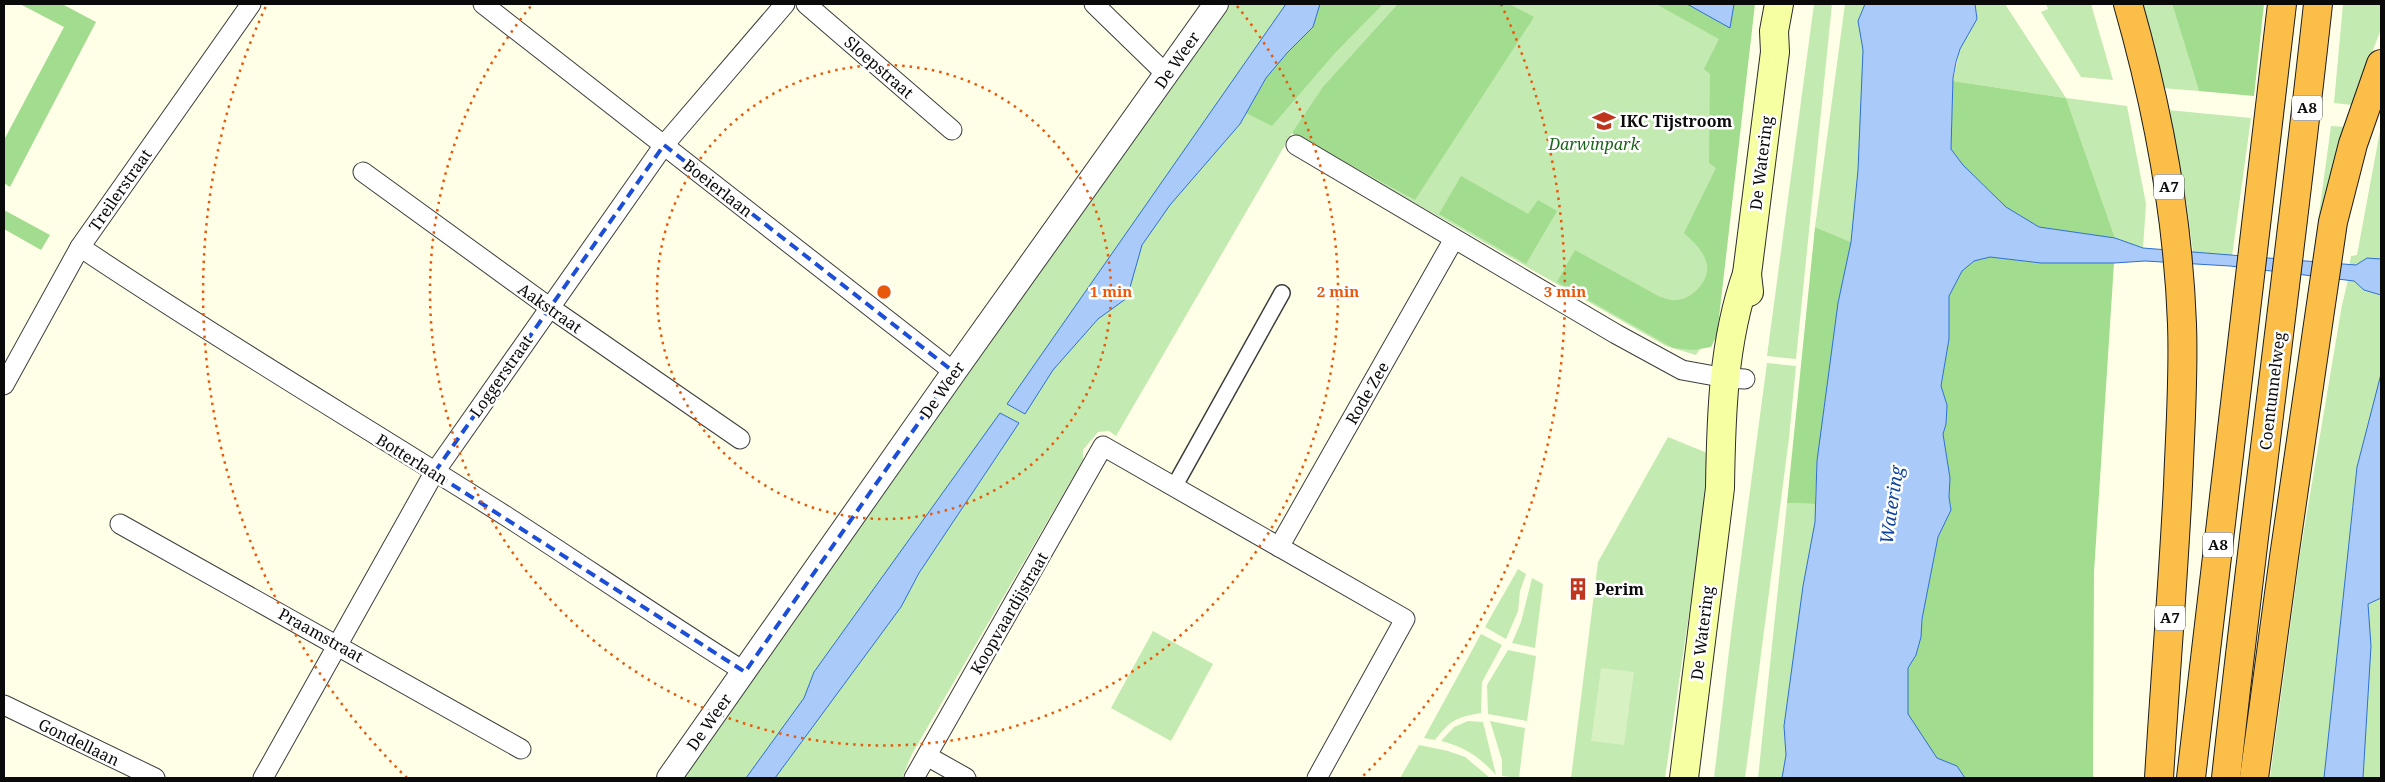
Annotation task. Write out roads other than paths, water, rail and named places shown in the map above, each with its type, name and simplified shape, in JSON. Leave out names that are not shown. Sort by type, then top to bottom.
[{"type":"highway","name":"A7","points":[[2128,4],[2150,83],[2166,162],[2181,291],[2182,394],[2174,565],[2159,778]]},
{"type":"highway","name":"A8","points":[[2191,778],[2282,4]]},
{"type":"highway","name":"Coentunnelweg","points":[[2226,778],[2244,612],[2296,212],[2318,4]]},
{"type":"highway","points":[[2254,778],[2333,222],[2353,144],[2381,64]]},
{"type":"main road","name":"De Watering","points":[[1776,52],[1774,31],[1779,4]]},
{"type":"main road","name":"De Watering","points":[[1684,778],[1735,378],[1738,299],[1747,274],[1776,52],[1793,4]]},
{"type":"street","name":"Treilerstraat","points":[[4,385],[80,247],[252,4]]},
{"type":"street","name":"Boeierlaan","points":[[483,4],[954,372]]},
{"type":"street","name":"Loggerstraat","points":[[263,778],[434,473],[664,145],[785,4]]},
{"type":"street","name":"Sloepstraat","points":[[806,4],[952,130]]},
{"type":"street","points":[[1094,4],[1167,75]]},
{"type":"street","name":"De Weer","points":[[669,778],[954,372],[1216,4]]},
{"type":"street","points":[[1296,145],[1616,334],[1682,370],[1735,378]]},
{"type":"street","name":"Aakstraat","points":[[363,172],[549,307],[740,439]]},
{"type":"street","name":"Rode Zee","points":[[1279,547],[1454,239]]},
{"type":"street","name":"Botterlaan","points":[[80,247],[157,299],[508,518],[661,620],[745,672]]},
{"type":"street","points":[[1282,292],[1174,487],[1405,619],[1317,778]]},
{"type":"street","name":"Koopvaardijstraat","points":[[914,778],[1103,446],[1174,487]]},
{"type":"street","name":"Praamstraat","points":[[120,524],[338,644],[521,749]]},
{"type":"street","name":"Gondellaan","points":[[4,705],[155,778]]},
{"type":"street","points":[[927,756],[966,778]]},
{"type":"water","points":[[1286,4],[1320,4],[1313,27],[1266,78],[1240,124],[1170,205],[1142,245],[1127,298],[1098,319],[1053,370],[1025,414],[1007,404]]},
{"type":"water","points":[[1687,4],[1734,4],[1730,28]]},
{"type":"water","name":"Watering","points":[[1865,4],[1975,4],[1977,19],[1960,49],[1953,78],[1951,149],[1963,165],[2006,207],[2039,227],[2115,238],[2143,248],[2356,265],[2367,258],[2381,259],[2381,295],[2364,290],[2354,281],[2230,266],[2145,261],[2041,263],[1990,257],[1974,261],[1962,271],[1949,296],[1949,339],[1941,386],[1947,405],[1946,424],[1943,434],[1950,478],[1949,497],[1951,510],[1938,537],[1922,619],[1921,637],[1916,655],[1908,668],[1908,714],[1937,758],[1957,766],[1965,778],[1782,778],[1786,755],[1784,726],[1803,586],[1815,522],[1817,461],[1838,303],[1851,242],[1858,170],[1863,50],[1858,21]]},
{"type":"water","points":[[2381,374],[2381,598],[2368,604],[2371,646],[2363,778],[2324,778],[2357,467]]},
{"type":"water","points":[[1000,413],[1019,423],[919,573],[901,607],[775,778],[746,778],[804,698],[814,672]]},
{"type":"place","name":"IKC Tijstroom","points":[[1604,121]]},
{"type":"place","name":"Perim","points":[[1578,589]]},
{"type":"park label","name":"Darwinpark","points":[[1594,144]]}]
